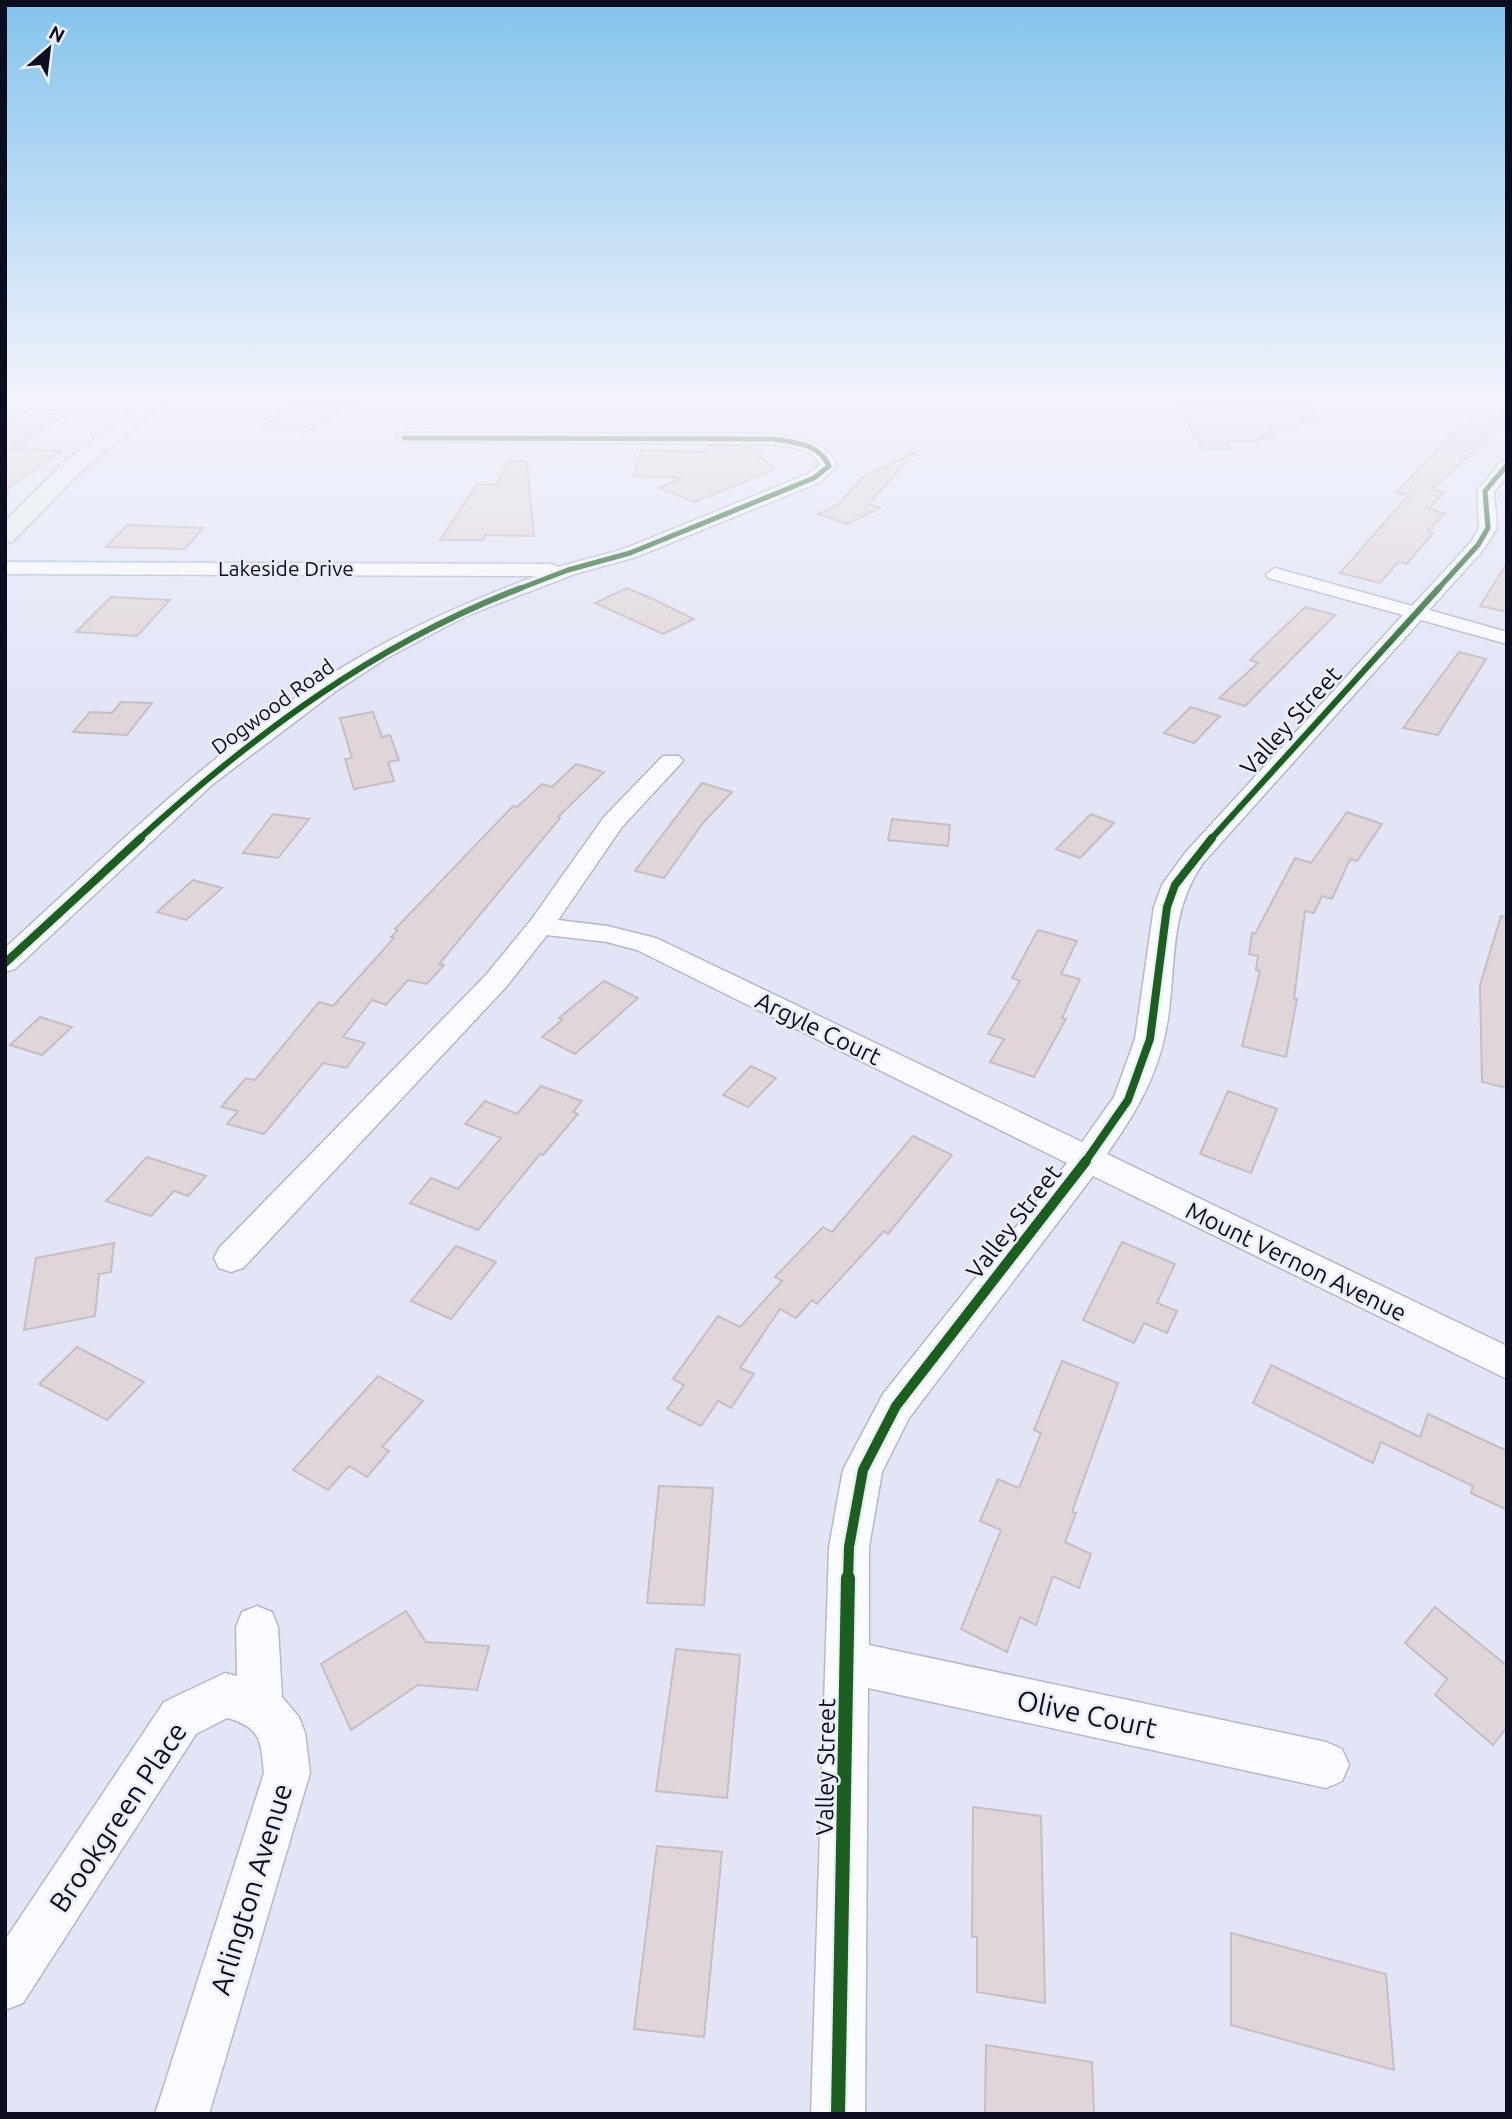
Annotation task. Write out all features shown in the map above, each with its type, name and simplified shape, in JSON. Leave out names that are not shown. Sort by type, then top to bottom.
[{"type":"main road","points":[[5,536],[46,495]]},
{"type":"main road","points":[[36,506],[51,495]]},
{"type":"street","name":"Dogwood Road","points":[[5,964],[205,779],[328,686],[451,616],[568,570],[630,553],[773,495]]},
{"type":"street","name":"Valley Street","points":[[838,2114],[849,1547],[863,1470],[896,1406],[1086,1161],[1128,1100],[1150,1039],[1167,907],[1175,885],[1194,858],[1414,612],[1478,545],[1497,531],[1486,495]]},
{"type":"street","name":"Lakeside Drive","points":[[5,568],[568,570]]},
{"type":"street","points":[[403,569],[438,579],[454,589],[459,599],[451,616]]},
{"type":"street","points":[[1275,574],[1507,638]]},
{"type":"street","points":[[231,1258],[496,981],[541,926],[613,822],[671,761]]},
{"type":"street","name":"Argyle Court","points":[[541,926],[607,934],[646,943],[1086,1161]]},
{"type":"street","name":"Mount Vernon Avenue","points":[[1086,1161],[1507,1363]]},
{"type":"street","points":[[257,1627],[260,1705]]},
{"type":"street","name":"Olive Court","points":[[848,1662],[1326,1765]]},
{"type":"street","name":"Brookgreen Place","points":[[5,1985],[180,1718],[225,1695],[260,1705]]},
{"type":"street","name":"Arlington Avenue","points":[[182,2114],[287,1773],[283,1733],[260,1705]]},
{"type":"building","points":[[470,495],[530,495],[534,536],[485,535],[483,540],[440,540]]},
{"type":"building","points":[[677,495],[712,495],[695,502]]},
{"type":"building","points":[[847,495],[876,495],[868,504],[880,508],[847,524],[818,514],[839,504]]},
{"type":"building","points":[[1409,495],[1441,495],[1429,509],[1445,513],[1428,531],[1433,533],[1407,564],[1398,562],[1380,583],[1340,573]]},
{"type":"building","points":[[127,525],[203,528],[185,549],[106,547]]},
{"type":"building","points":[[1507,563],[1507,612],[1480,606]]},
{"type":"building","points":[[627,588],[694,619],[663,634],[595,603]]},
{"type":"building","points":[[111,597],[170,600],[137,636],[76,632]]},
{"type":"building","points":[[1305,607],[1335,615],[1245,706],[1219,698],[1258,663],[1250,660]]},
{"type":"building","points":[[1459,652],[1486,659],[1438,735],[1403,728]]},
{"type":"building","points":[[121,702],[152,703],[127,735],[73,732],[90,712],[112,713]]},
{"type":"building","points":[[1191,707],[1220,716],[1194,743],[1164,733]]},
{"type":"building","points":[[373,712],[382,737],[390,735],[399,760],[388,762],[394,781],[354,789],[345,759],[352,758],[340,718]]},
{"type":"building","points":[[576,764],[604,772],[558,817],[560,818],[439,964],[444,965],[427,984],[408,980],[386,1005],[372,1000],[343,1037],[365,1043],[346,1068],[323,1063],[264,1134],[227,1124],[238,1111],[221,1107],[246,1078],[255,1080],[319,1002],[333,1006],[394,938],[391,937],[398,930],[395,929],[513,806],[517,807],[542,784],[552,787]]},
{"type":"building","points":[[702,783],[732,792],[703,823],[664,878],[635,871]]},
{"type":"building","points":[[1347,812],[1382,824],[1357,861],[1350,859],[1332,899],[1322,896],[1314,913],[1305,911],[1294,999],[1297,999],[1286,1057],[1242,1046],[1260,971],[1256,970],[1258,956],[1249,954],[1252,933],[1255,934],[1295,858],[1311,863]]},
{"type":"building","points":[[273,814],[309,819],[278,858],[243,853]]},
{"type":"building","points":[[1091,814],[1114,823],[1080,858],[1056,849]]},
{"type":"building","points":[[892,819],[950,825],[948,846],[888,840]]},
{"type":"building","points":[[193,880],[222,888],[186,920],[157,912]]},
{"type":"building","points":[[1501,916],[1507,917],[1507,1088],[1482,1082],[1480,985]]},
{"type":"building","points":[[1038,930],[1077,941],[1061,974],[1080,979],[1062,1018],[1066,1019],[1034,1077],[990,1062],[1004,1039],[988,1034],[1020,981],[1012,978]]},
{"type":"building","points":[[604,981],[638,998],[575,1054],[542,1037],[562,1020],[559,1018]]},
{"type":"building","points":[[40,1017],[72,1027],[42,1055],[10,1045]]},
{"type":"building","points":[[751,1066],[776,1078],[748,1107],[723,1095]]},
{"type":"building","points":[[541,1086],[582,1101],[573,1112],[578,1114],[543,1155],[540,1154],[478,1230],[410,1203],[431,1178],[458,1189],[501,1138],[465,1124],[485,1101],[517,1114]]},
{"type":"building","points":[[1228,1091],[1277,1109],[1251,1173],[1200,1154]]},
{"type":"building","points":[[913,1136],[952,1155],[888,1234],[884,1231],[817,1304],[812,1300],[796,1318],[780,1309],[740,1368],[754,1374],[731,1408],[718,1401],[701,1426],[667,1409],[684,1385],[673,1379],[718,1316],[740,1327],[782,1281],[775,1277],[823,1227],[832,1232]]},
{"type":"building","points":[[147,1157],[206,1176],[188,1196],[174,1191],[151,1216],[106,1201]]},
{"type":"building","points":[[1122,1242],[1175,1264],[1157,1303],[1177,1311],[1167,1333],[1144,1323],[1134,1343],[1083,1320]]},
{"type":"building","points":[[114,1243],[111,1272],[99,1274],[95,1316],[24,1330],[36,1258]]},
{"type":"building","points":[[456,1246],[496,1262],[451,1319],[411,1301]]},
{"type":"building","points":[[77,1347],[144,1382],[107,1420],[39,1384]]},
{"type":"building","points":[[1062,1361],[1118,1383],[1072,1512],[1076,1513],[1065,1542],[1091,1554],[1079,1588],[1053,1576],[1036,1625],[1020,1617],[1007,1652],[961,1629],[1001,1530],[980,1521],[998,1479],[1019,1488],[1041,1433],[1034,1430]]},
{"type":"building","points":[[1271,1365],[1420,1437],[1428,1414],[1507,1451],[1507,1510],[1471,1493],[1473,1486],[1381,1442],[1373,1463],[1253,1403]]},
{"type":"building","points":[[378,1376],[423,1401],[382,1447],[389,1451],[367,1477],[349,1466],[328,1490],[293,1470]]},
{"type":"building","points":[[659,1486],[713,1488],[704,1605],[647,1603]]},
{"type":"building","points":[[1435,1607],[1507,1666],[1507,1727],[1493,1745],[1435,1695],[1447,1679],[1405,1643]]},
{"type":"building","points":[[406,1611],[426,1642],[489,1646],[477,1690],[418,1685],[351,1730],[321,1664]]},
{"type":"building","points":[[676,1649],[740,1655],[727,1798],[656,1791]]},
{"type":"building","points":[[973,1807],[1041,1816],[1045,2003],[977,1992],[977,1937],[972,1937]]},
{"type":"building","points":[[657,1846],[722,1852],[704,2037],[634,2029]]},
{"type":"building","points":[[1231,1933],[1386,1974],[1394,2070],[1231,2025]]},
{"type":"building","points":[[986,2045],[1092,2062],[1094,2114],[985,2114]]},
{"type":"cycle path","points":[[5,963],[205,779],[328,686],[380,654],[459,612],[568,570],[630,553],[773,495]]},
{"type":"cycle path","points":[[838,2114],[849,1547],[863,1470],[896,1406],[1086,1161],[1128,1100],[1150,1039],[1167,907],[1175,885],[1194,858],[1478,545],[1488,528],[1485,495]]}]
